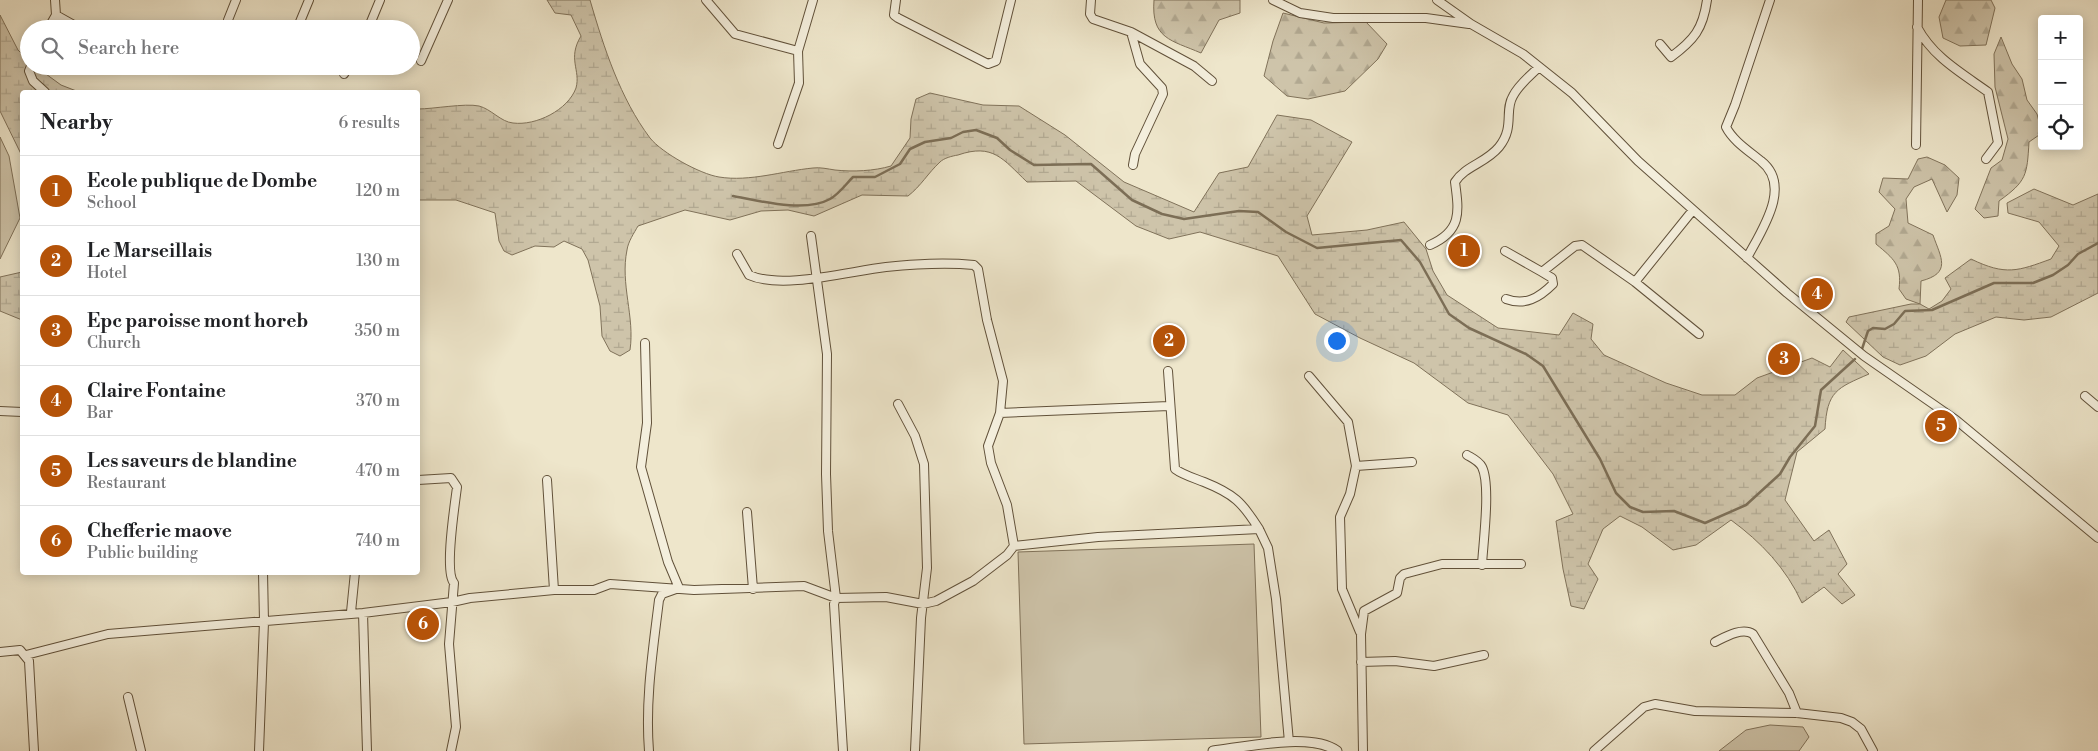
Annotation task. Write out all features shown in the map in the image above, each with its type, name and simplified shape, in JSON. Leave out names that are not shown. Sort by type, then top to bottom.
[{"type":"street","points":[[53,20],[56,15],[55,0]]},
{"type":"street","points":[[228,20],[236,0]]},
{"type":"street","points":[[301,20],[309,0]]},
{"type":"street","points":[[372,20],[380,0]]},
{"type":"street","points":[[421,62],[448,0]]},
{"type":"street","points":[[706,0],[735,34],[798,51]]},
{"type":"street","points":[[778,144],[799,83],[798,51],[813,0]]},
{"type":"street","points":[[896,0],[894,15],[898,18],[988,64],[996,61],[1011,0]]},
{"type":"street","points":[[1091,0],[1090,14],[1093,19],[1132,32],[1194,66],[1212,81]]},
{"type":"street","points":[[1273,0],[1300,13],[1333,18],[1426,18],[1471,24]]},
{"type":"street","points":[[1437,0],[1471,24],[1523,54],[1572,93],[1638,161],[1746,258],[1864,356],[1956,420],[2098,538]]},
{"type":"street","points":[[1660,44],[1671,57],[1685,47],[1700,30],[1707,0]]},
{"type":"street","points":[[1746,258],[1771,210],[1775,192],[1775,181],[1767,165],[1741,145],[1726,127],[1770,0]]},
{"type":"street","points":[[1916,145],[1918,0]]},
{"type":"street","points":[[56,15],[65,20]]},
{"type":"street","points":[[1917,27],[1935,53],[1958,73],[1988,92],[1998,143],[1986,159]]},
{"type":"street","points":[[1132,32],[1140,64],[1159,83],[1163,94],[1135,154],[1133,165]]},
{"type":"street","points":[[1430,245],[1443,240],[1457,220],[1459,208],[1455,182],[1460,174],[1487,160],[1500,146],[1510,129],[1512,97],[1539,67]]},
{"type":"street","points":[[31,75],[33,81],[43,90]]},
{"type":"street","points":[[1635,282],[1693,210]]},
{"type":"street","points":[[811,236],[827,354],[826,474],[828,531],[836,598],[834,604],[843,751]]},
{"type":"street","points":[[1542,272],[1578,244],[1582,245],[1635,282],[1699,334]]},
{"type":"street","points":[[1505,251],[1552,278],[1553,284],[1540,297],[1517,302],[1506,299]]},
{"type":"street","points":[[737,254],[746,272],[754,277],[780,280],[816,278],[883,267],[939,262],[974,265],[980,274],[987,320],[1003,381],[1000,413],[988,446],[991,463],[1004,497],[1014,546]]},
{"type":"street","points":[[644,343],[647,422],[641,467],[668,562],[678,588]]},
{"type":"street","points":[[1168,371],[1175,469],[1222,489],[1236,498],[1244,506],[1268,548],[1276,598],[1289,742]]},
{"type":"street","points":[[1308,376],[1348,422],[1356,466],[1350,494],[1340,517],[1342,589],[1361,634]]},
{"type":"street","points":[[2085,396],[2098,407]]},
{"type":"street","points":[[898,404],[915,436],[924,464],[927,568],[923,604],[915,751]]},
{"type":"street","points":[[1000,413],[1169,406]]},
{"type":"street","points":[[0,411],[20,412]]},
{"type":"street","points":[[1467,455],[1480,464],[1484,474],[1485,519],[1482,565]]},
{"type":"street","points":[[1356,466],[1412,462]]},
{"type":"street","points":[[420,480],[451,478],[456,487],[449,555],[450,578],[454,583],[449,644],[456,727],[451,751]]},
{"type":"street","points":[[547,480],[554,590]]},
{"type":"street","points":[[747,512],[753,589]]},
{"type":"street","points":[[26,655],[108,634],[264,622],[352,612],[363,613],[470,598],[554,590],[594,590],[610,584],[678,588],[753,589],[804,586],[836,598],[886,597],[923,604],[936,601],[973,581],[1007,555],[1014,546],[1098,536],[1259,530]]},
{"type":"street","points":[[1363,751],[1361,634],[1364,611],[1397,593],[1400,578],[1404,574],[1442,564],[1521,564]]},
{"type":"street","points":[[260,751],[264,622],[263,575]]},
{"type":"street","points":[[352,612],[355,575]]},
{"type":"street","points":[[649,751],[650,671],[659,600],[662,594],[678,588]]},
{"type":"street","points":[[363,613],[367,751]]},
{"type":"street","points":[[1715,642],[1744,631],[1753,634],[1789,693],[1797,713]]},
{"type":"street","points":[[0,652],[14,649],[26,655],[29,661],[34,751]]},
{"type":"street","points":[[1361,662],[1395,661],[1434,666],[1484,656]]},
{"type":"street","points":[[128,697],[141,751]]},
{"type":"street","points":[[1594,751],[1649,704],[1695,711],[1797,713],[1852,722],[1861,729],[1874,751]]},
{"type":"street","points":[[1213,751],[1289,742],[1313,742],[1337,751]]},
{"type":"green space","points":[[547,0],[590,0],[614,72],[639,123],[650,138],[663,150],[692,167],[711,175],[742,178],[766,176],[801,169],[821,168],[856,171],[891,166],[910,138],[911,119],[916,99],[930,93],[983,105],[1019,106],[1065,135],[1124,182],[1194,212],[1219,173],[1248,167],[1277,115],[1311,120],[1352,142],[1307,216],[1312,235],[1367,230],[1404,222],[1426,249],[1433,271],[1447,295],[1498,328],[1559,335],[1573,313],[1593,324],[1591,339],[1604,355],[1666,383],[1702,395],[1735,395],[1757,378],[1812,358],[1830,367],[1843,350],[1869,374],[1849,383],[1836,392],[1831,399],[1826,416],[1825,429],[1797,452],[1785,500],[1814,541],[1829,530],[1847,564],[1838,574],[1855,595],[1842,604],[1824,587],[1802,603],[1796,590],[1772,557],[1731,520],[1696,545],[1673,550],[1642,527],[1620,516],[1603,529],[1588,564],[1598,579],[1584,609],[1571,606],[1556,521],[1573,514],[1553,474],[1508,415],[1468,403],[1414,363],[1360,338],[1315,314],[1278,256],[1200,232],[1169,239],[1136,226],[1076,181],[1027,182],[1004,160],[989,152],[970,152],[944,159],[908,196],[862,195],[814,216],[788,210],[761,211],[730,220],[685,210],[638,226],[631,238],[625,263],[631,325],[630,350],[620,356],[610,351],[602,336],[600,306],[588,260],[582,249],[564,241],[554,247],[535,246],[512,255],[504,251],[499,241],[495,213],[456,200],[420,200],[420,109],[466,105],[479,106],[509,122],[522,123],[531,122],[550,115],[559,110],[572,96],[577,82],[575,51],[581,36],[571,15],[555,13]]},
{"type":"green space","points":[[1154,0],[1240,0],[1240,13],[1219,20],[1201,53],[1172,41],[1165,36],[1156,23]]},
{"type":"green space","points":[[1946,0],[1991,0],[1995,8],[1986,45],[1960,46],[1943,38],[1939,17]]},
{"type":"green space","points":[[1283,13],[1324,23],[1366,22],[1387,44],[1378,59],[1345,91],[1308,99],[1287,96],[1264,76]]},
{"type":"green space","points":[[0,15],[20,52],[20,75],[47,75],[61,85],[74,90],[20,90],[20,152],[0,111]]},
{"type":"green space","points":[[2001,37],[2012,64],[2022,79],[2027,100],[2037,114],[2038,136],[2029,142],[2024,176],[2015,188],[1999,201],[1998,216],[1984,218],[1975,209],[1991,168],[2002,160],[2008,139],[1995,87],[1994,54]]},
{"type":"green space","points":[[0,137],[9,156],[20,218],[0,259]]},
{"type":"green space","points":[[1927,157],[1945,165],[1959,178],[1957,195],[1947,212],[1932,179],[1914,187],[1906,199],[1908,223],[1933,235],[1942,264],[1937,274],[1921,281],[1920,304],[1906,299],[1899,289],[1898,268],[1888,254],[1876,244],[1876,234],[1889,226],[1895,209],[1879,192],[1883,178],[1908,179],[1918,159]]},
{"type":"green space","points":[[2034,189],[2073,205],[2098,194],[2098,293],[2051,317],[2024,320],[1996,317],[1955,334],[1926,356],[1900,365],[1883,357],[1846,322],[1849,317],[1911,304],[1920,304],[1929,309],[1942,301],[1951,289],[1945,278],[1971,259],[1994,268],[2012,270],[2051,259],[2059,246],[2039,222],[2008,213],[2007,203]]},
{"type":"green space","points":[[20,272],[20,319],[0,311],[0,277]]},
{"type":"green space","points":[[1254,544],[1261,737],[1024,744],[1018,552]]},
{"type":"green space","points":[[1770,725],[1803,727],[1809,737],[1799,751],[1719,751],[1746,730]]},
{"type":"waterway","points":[[733,196],[782,205],[795,206],[820,203],[833,197],[853,177],[875,177],[900,164],[910,149],[925,142],[951,138],[963,132],[976,130],[997,138],[1010,150],[1034,165],[1091,164],[1132,200],[1162,214],[1184,219],[1239,211],[1258,212],[1286,232],[1317,248],[1401,240],[1420,262],[1449,314],[1469,328],[1526,354],[1543,366],[1600,459],[1616,493],[1630,507],[1643,512],[1674,511],[1705,523],[1746,505],[1780,474],[1790,457],[1815,426],[1821,390],[1855,359]]},
{"type":"waterway","points":[[1862,349],[1868,331],[1873,328],[1885,329],[1894,324],[1905,311],[1932,310],[1994,283],[2033,283],[2053,275],[2068,265],[2078,254],[2098,243]]},
{"type":"place","name":"Ecole publique de Dombe","points":[[1464,251]]},
{"type":"place","name":"Claire Fontaine","points":[[1817,294]]},
{"type":"place","name":"Le Marseillais","points":[[1169,341]]},
{"type":"place","name":"Epc paroisse mont horeb","points":[[1784,359]]},
{"type":"place","name":"Les saveurs de blandine","points":[[1941,426]]},
{"type":"place","name":"Chefferie maove","points":[[423,624]]}]
